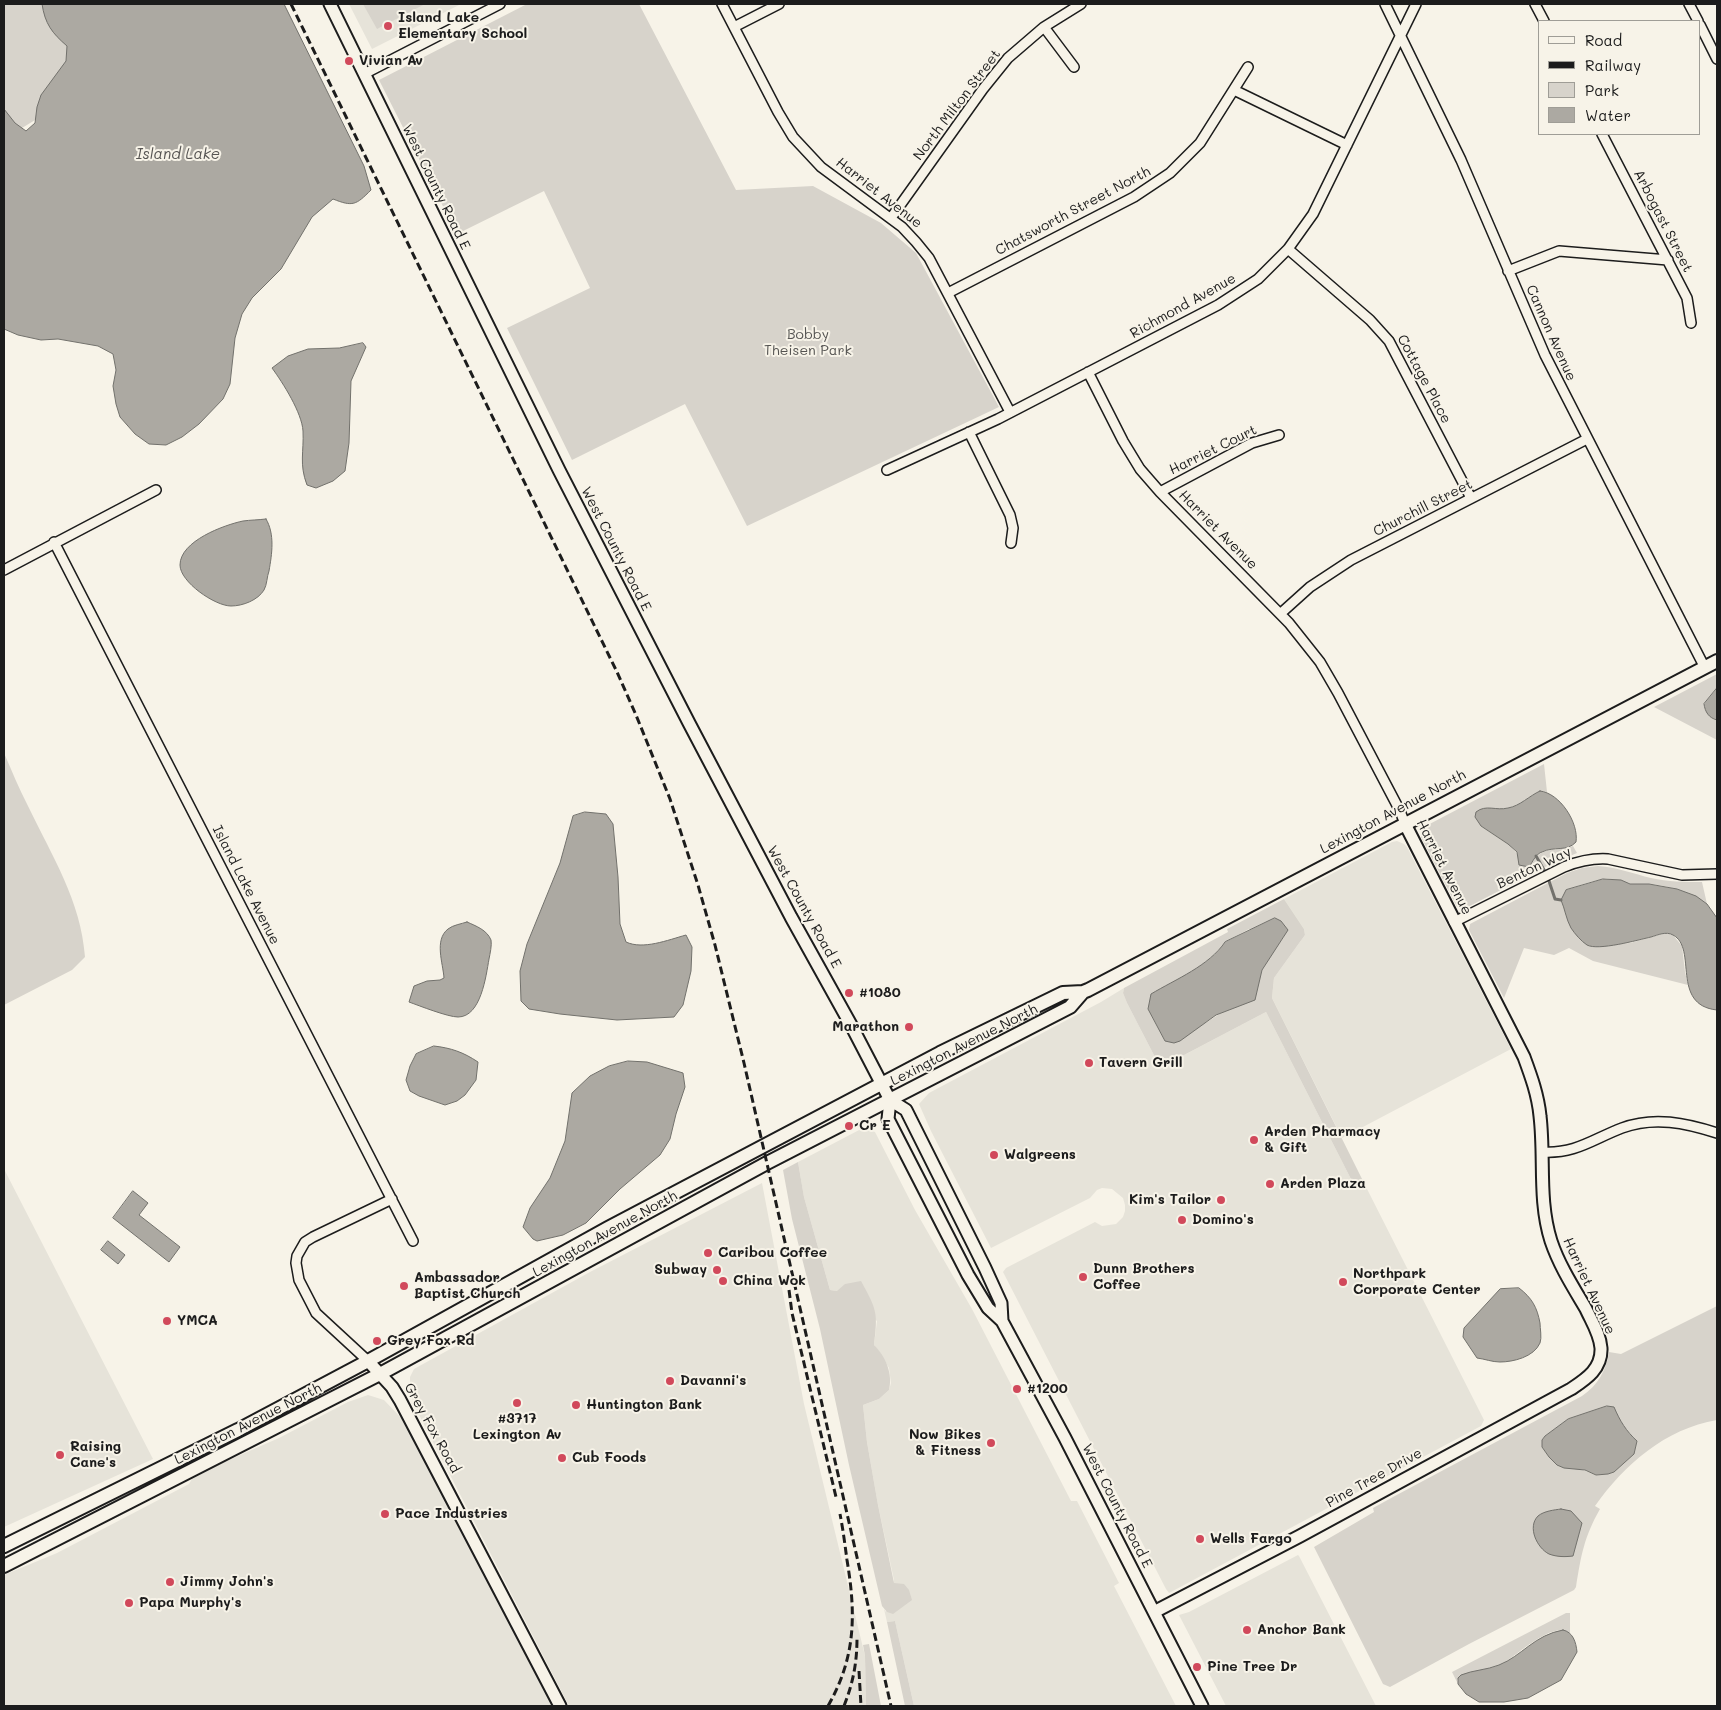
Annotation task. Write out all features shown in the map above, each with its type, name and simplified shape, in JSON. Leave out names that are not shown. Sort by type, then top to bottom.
[{"type":"main road","name":"Lexington Avenue North","points":[[4,1566],[380,1374],[767,1164],[1070,1007],[1083,992],[1717,661]]},
{"type":"main road","name":"Lexington Avenue North","points":[[4,1546],[220,1439],[368,1361],[596,1234],[882,1084],[1063,993],[1083,992]]},
{"type":"street","name":"West County Road E","points":[[330,4],[558,470],[749,838],[890,1100],[906,1110],[985,1268],[1000,1303],[1002,1321]]},
{"type":"street","points":[[364,74],[500,4]]},
{"type":"street","name":"Harriet Avenue","points":[[722,4],[793,137],[821,167],[907,232],[924,252],[948,293],[1010,412]]},
{"type":"street","points":[[734,27],[779,4]]},
{"type":"street","name":"North Milton Street","points":[[890,218],[1008,58],[1044,27],[1081,4]]},
{"type":"street","name":"Cannon Avenue","points":[[1385,4],[1461,160],[1545,355],[1705,668]]},
{"type":"street","name":"Richmond Avenue","points":[[887,470],[1010,412],[1088,372],[1238,293],[1258,279],[1288,250],[1313,214],[1416,4]]},
{"type":"street","points":[[1535,4],[1543,20]]},
{"type":"street","points":[[1689,4],[1697,20]]},
{"type":"street","points":[[1044,27],[1074,67]]},
{"type":"street","points":[[1701,27],[1717,59]]},
{"type":"street","name":"Chatsworth Street North","points":[[948,293],[1152,186],[1186,159],[1200,143],[1248,66]]},
{"type":"street","points":[[1234,90],[1348,145]]},
{"type":"street","name":"Arbogast Street","points":[[1603,135],[1687,298],[1691,323]]},
{"type":"street","name":"Cottage Place","points":[[1288,250],[1370,320],[1389,341],[1471,498]]},
{"type":"street","points":[[1508,271],[1559,251],[1668,260]]},
{"type":"street","name":"Harriet Avenue","points":[[1088,372],[1130,454],[1140,469],[1306,643],[1333,682],[1400,811],[1404,824],[1524,1057],[1532,1077],[1540,1116],[1541,1179],[1546,1221],[1560,1263],[1599,1336],[1601,1350],[1599,1360]]},
{"type":"street","points":[[968,432],[1010,515],[1013,528],[1011,543]]},
{"type":"street","name":"Harriet Court","points":[[1160,492],[1252,443],[1279,435]]},
{"type":"street","name":"Churchill Street","points":[[1280,614],[1330,572],[1587,438]]},
{"type":"street","points":[[4,570],[156,490]]},
{"type":"street","name":"Island Lake Avenue","points":[[54,542],[413,1241]]},
{"type":"street","name":"Benton Way","points":[[1454,922],[1564,867],[1587,860],[1608,859],[1682,875],[1717,874]]},
{"type":"street","name":"West County Road E","points":[[890,1100],[888,1119],[972,1282],[988,1308],[1002,1321],[1202,1706]]},
{"type":"street","points":[[1542,1152],[1576,1148],[1623,1127],[1657,1121],[1691,1125],[1717,1133]]},
{"type":"street","name":"Grey Fox Road","points":[[392,1199],[305,1242],[300,1249],[296,1263],[299,1280],[316,1313],[368,1361],[392,1387],[400,1400],[560,1706]]},
{"type":"street","name":"Pine Tree Drive","points":[[1154,1612],[1300,1536],[1571,1389],[1591,1375],[1599,1360]]},
{"type":"shaded area","name":"Island Lake Elementary School","points":[[349,4],[461,4],[372,49]]},
{"type":"shaded area","points":[[1397,841],[1407,847],[1511,1049],[1342,1138],[1272,998],[1274,978],[1305,935],[1304,929],[1284,899]]},
{"type":"shaded area","points":[[1124,988],[1123,993],[1127,1003],[1160,1065],[1165,1065],[1266,1012],[1356,1189],[1365,1185],[1484,1420],[1481,1426],[1169,1593],[1003,1272],[1006,1268],[1095,1222],[1102,1226],[1116,1224],[1123,1217],[1125,1211],[1123,1198],[1112,1189],[1102,1188],[1097,1190],[1090,1198],[991,1248],[919,1104],[929,1093]]},
{"type":"shaded area","points":[[863,1128],[875,1132],[915,1210],[972,1309],[1071,1501],[1077,1501],[1119,1583],[1114,1586],[1176,1706],[914,1706],[895,1621],[887,1622],[884,1609],[886,1612],[894,1580],[878,1505],[867,1442],[863,1405],[879,1399],[889,1390],[891,1383],[889,1368],[874,1345],[877,1321],[837,1291],[830,1290],[804,1197],[798,1162]]},
{"type":"shaded area","points":[[4,1169],[153,1459],[4,1527]]},
{"type":"shaded area","points":[[762,1183],[804,1404],[865,1656],[866,1706],[569,1706],[414,1405],[410,1390],[410,1377],[414,1369],[590,1272]]},
{"type":"shaded area","points":[[368,1395],[384,1400],[405,1422],[552,1706],[4,1706],[4,1575],[57,1553],[189,1484],[192,1479],[222,1463],[279,1438],[348,1402]]},
{"type":"shaded area","points":[[1298,1555],[1376,1706],[1226,1706],[1179,1615],[1189,1612]]},
{"type":"green space","points":[[4,4],[49,4],[76,49],[45,114],[17,131],[4,114]]},
{"type":"green space","points":[[363,4],[425,4],[377,29]]},
{"type":"green space","name":"Bobby Theisen Park","points":[[527,4],[639,4],[736,190],[813,186],[881,223],[916,253],[999,407],[747,526],[685,404],[572,460],[507,328],[590,288],[544,191],[457,234],[379,80]]},
{"type":"green space","points":[[1717,674],[1717,688],[1704,704],[1713,719],[1717,720],[1717,740],[1654,707]]},
{"type":"green space","points":[[4,753],[72,898],[78,917],[85,957],[72,970],[4,1005]]},
{"type":"green space","points":[[1544,764],[1547,792],[1539,792],[1516,806],[1499,809],[1481,826],[1508,844],[1529,866],[1540,854],[1549,850],[1573,846],[1577,853],[1549,865],[1464,909],[1457,907],[1421,837],[1422,828]]},
{"type":"green space","points":[[1598,866],[1664,880],[1702,882],[1707,904],[1687,893],[1665,886],[1649,884],[1632,885],[1611,879],[1594,881],[1567,890],[1566,916],[1614,944],[1630,943],[1666,933],[1673,935],[1682,946],[1688,985],[1593,961],[1569,948],[1554,955],[1524,948],[1504,998],[1469,930],[1470,924],[1567,873],[1582,868]]},
{"type":"green space","points":[[1284,899],[1304,929],[1305,935],[1274,978],[1272,998],[1365,1185],[1356,1189],[1266,1012],[1165,1065],[1158,1063],[1127,1003],[1123,993],[1124,988],[1228,932],[1227,929]],"holes":[[[1249,929],[1284,937],[1270,955],[1258,983],[1241,1005],[1224,1011],[1207,1022],[1165,1041],[1148,1009],[1213,956],[1225,942]]]},
{"type":"green space","points":[[798,1162],[804,1197],[830,1290],[837,1291],[845,1284],[861,1281],[875,1312],[874,1345],[885,1360],[889,1372],[889,1390],[879,1399],[863,1405],[867,1442],[894,1583],[904,1584],[909,1590],[912,1600],[893,1614],[887,1612],[882,1606],[820,1329],[792,1219],[783,1170]]},
{"type":"green space","points":[[1717,1306],[1717,1420],[1680,1431],[1663,1440],[1619,1476],[1595,1506],[1600,1509],[1587,1538],[1574,1590],[1390,1687],[1383,1684],[1314,1547],[1374,1512],[1373,1508],[1582,1396],[1593,1387],[1600,1377],[1606,1365],[1609,1352],[1621,1354]],"holes":[[[1607,1406],[1637,1441],[1634,1453],[1614,1472],[1596,1475],[1549,1457],[1542,1447],[1542,1440],[1545,1436],[1568,1419]]]},
{"type":"green space","points":[[1566,1613],[1570,1613],[1570,1633],[1562,1630],[1544,1635],[1500,1665],[1463,1676],[1457,1680],[1458,1684],[1452,1672]]},
{"type":"green space","points":[[895,1621],[914,1706],[905,1706],[887,1622]]},
{"type":"green space","points":[[869,1644],[881,1706],[866,1706],[863,1645]]},
{"type":"water","name":"Island Lake","points":[[42,4],[284,4],[364,166],[371,190],[358,202],[350,204],[333,199],[312,217],[281,269],[252,298],[242,314],[235,338],[230,384],[223,399],[199,424],[182,437],[166,445],[149,444],[135,434],[120,417],[113,386],[116,370],[113,354],[98,346],[58,339],[41,340],[18,335],[4,329],[4,109],[15,123],[26,131],[35,123],[41,95],[66,61],[67,46],[50,28]]},
{"type":"water","points":[[363,343],[366,347],[351,381],[349,443],[345,471],[333,481],[316,488],[307,485],[302,464],[302,424],[291,398],[272,368],[288,356],[308,349],[339,348]]},
{"type":"water","points":[[266,519],[272,538],[271,558],[265,588],[258,597],[240,605],[224,605],[208,598],[186,579],[180,565],[182,556],[195,542],[215,530],[235,523]]},
{"type":"water","points":[[1717,688],[1717,720],[1708,714],[1704,704]]},
{"type":"water","points":[[1540,791],[1554,797],[1567,810],[1574,826],[1576,842],[1569,847],[1547,850],[1540,853],[1529,867],[1519,865],[1517,852],[1481,826],[1475,817],[1476,812],[1484,808],[1504,809],[1512,807]]},
{"type":"water","points":[[585,812],[606,814],[613,824],[620,924],[626,942],[648,945],[686,935],[692,947],[691,971],[683,1005],[674,1017],[617,1020],[529,1009],[521,1001],[520,971],[527,944],[560,863],[573,816]]},
{"type":"water","points":[[1603,879],[1677,889],[1696,896],[1707,904],[1717,918],[1717,1010],[1703,1006],[1694,998],[1689,988],[1684,952],[1680,942],[1673,935],[1668,933],[1609,946],[1592,947],[1576,935],[1569,925],[1561,900],[1566,890]]},
{"type":"water","points":[[1275,918],[1281,921],[1288,930],[1262,970],[1255,1000],[1216,1015],[1180,1041],[1174,1043],[1165,1041],[1148,1009],[1151,994],[1201,965],[1218,951],[1225,942]]},
{"type":"water","points":[[467,922],[484,931],[491,940],[484,985],[472,1010],[466,1015],[453,1017],[409,1002],[414,986],[444,978],[440,952],[441,939],[448,929]]},
{"type":"water","points":[[434,1046],[457,1051],[478,1062],[476,1080],[465,1095],[457,1101],[445,1105],[410,1091],[406,1080],[416,1054]]},
{"type":"water","points":[[628,1061],[647,1062],[683,1073],[685,1087],[670,1139],[660,1155],[620,1189],[586,1223],[563,1235],[537,1241],[533,1239],[523,1227],[530,1208],[550,1178],[565,1141],[572,1093],[590,1076],[609,1066]]},
{"type":"water","points":[[133,1191],[148,1203],[139,1215],[180,1247],[169,1262],[113,1218]]},
{"type":"water","points":[[108,1241],[125,1255],[118,1264],[101,1250]]},
{"type":"water","points":[[1519,1288],[1531,1299],[1537,1312],[1541,1336],[1537,1348],[1528,1355],[1511,1361],[1494,1362],[1477,1358],[1463,1337],[1464,1328],[1500,1289]]},
{"type":"water","points":[[1607,1406],[1614,1407],[1624,1425],[1637,1441],[1634,1454],[1614,1472],[1608,1474],[1596,1475],[1585,1470],[1564,1468],[1557,1465],[1542,1447],[1542,1440],[1545,1436],[1568,1419]]},
{"type":"water","points":[[1561,1509],[1571,1511],[1582,1523],[1573,1556],[1549,1554],[1537,1542],[1533,1531],[1535,1521],[1540,1514]]},
{"type":"water","points":[[1563,1630],[1573,1638],[1577,1652],[1561,1680],[1528,1698],[1504,1702],[1479,1702],[1466,1694],[1458,1684],[1458,1678],[1461,1675],[1499,1665],[1544,1636]]},
{"type":"waterway","points":[[1536,856],[1547,875],[1555,899],[1561,900]]},
{"type":"railway","points":[[291,4],[617,672],[670,799],[715,945],[744,1063],[891,1706]]},
{"type":"railway","points":[[789,1290],[792,1313],[836,1497]]},
{"type":"railway","points":[[828,1706],[844,1670],[849,1653],[851,1635],[852,1599],[840,1514]]},
{"type":"railway","points":[[844,1706],[854,1673],[857,1638]]},
{"type":"railway","points":[[859,1671],[861,1706]]},
{"type":"place","name":"Island Lake Elementary School","points":[[388,26]]},
{"type":"place","name":"Vivian Av","points":[[349,61]]},
{"type":"place","name":"#1080","points":[[849,993]]},
{"type":"place","name":"Marathon","points":[[909,1027]]},
{"type":"place","name":"Tavern Grill","points":[[1089,1063]]},
{"type":"place","name":"Cr E","points":[[849,1126]]},
{"type":"place","name":"Arden Pharmacy & Gift","points":[[1254,1140]]},
{"type":"place","name":"Walgreens","points":[[994,1155]]},
{"type":"place","name":"Arden Plaza","points":[[1270,1184]]},
{"type":"place","name":"Kim's Tailor","points":[[1221,1200]]},
{"type":"place","name":"Domino's","points":[[1182,1220]]},
{"type":"place","name":"Caribou Coffee","points":[[708,1253]]},
{"type":"place","name":"Subway","points":[[717,1270]]},
{"type":"place","name":"Dunn Brothers Coffee","points":[[1083,1277]]},
{"type":"place","name":"China Wok","points":[[723,1281]]},
{"type":"place","name":"Northpark Corporate Center","points":[[1343,1282]]},
{"type":"place","name":"Ambassador Baptist Church","points":[[404,1286]]},
{"type":"place","name":"YMCA","points":[[167,1321]]},
{"type":"place","name":"Grey Fox Rd","points":[[377,1341]]},
{"type":"place","name":"Davanni's","points":[[670,1381]]},
{"type":"place","name":"#1200","points":[[1017,1389]]},
{"type":"place","name":"#3717 Lexington Av","points":[[517,1403]]},
{"type":"place","name":"Huntington Bank","points":[[576,1405]]},
{"type":"place","name":"Now Bikes & Fitness","points":[[991,1443]]},
{"type":"place","name":"Raising Cane's","points":[[60,1455]]},
{"type":"place","name":"Cub Foods","points":[[562,1458]]},
{"type":"place","name":"Pace Industries","points":[[385,1514]]},
{"type":"place","name":"Wells Fargo","points":[[1200,1539]]},
{"type":"place","name":"Jimmy John's","points":[[170,1582]]},
{"type":"place","name":"Papa Murphy's","points":[[129,1603]]},
{"type":"place","name":"Anchor Bank","points":[[1247,1630]]},
{"type":"place","name":"Pine Tree Dr","points":[[1197,1667]]}]
